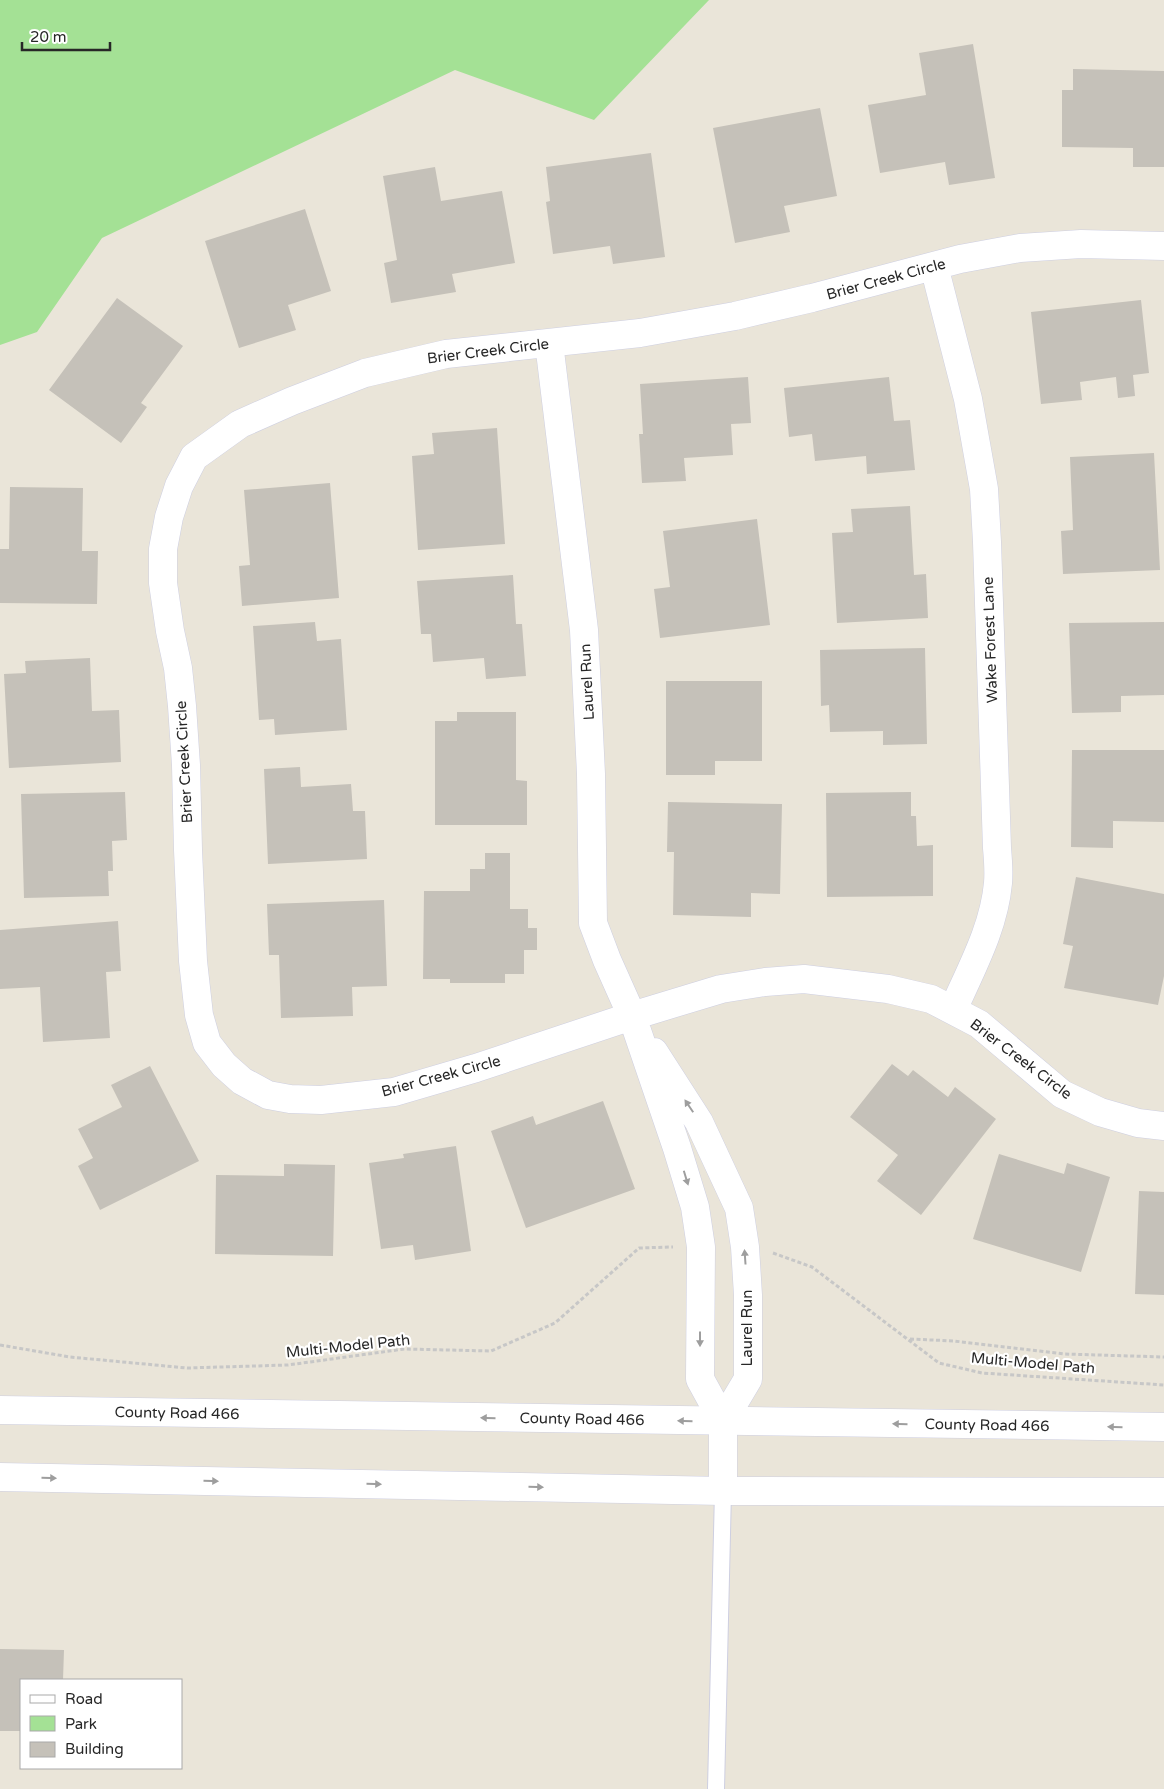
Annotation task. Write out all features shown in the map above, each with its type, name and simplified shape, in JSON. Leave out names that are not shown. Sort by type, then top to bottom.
[{"type":"street","name":"Brier Creek Circle","points":[[1164,246],[1081,244],[1020,248],[934,266],[821,296],[735,316],[640,333],[446,354],[365,373],[292,401],[240,424],[194,457],[178,486],[168,517],[163,549],[163,583],[178,668],[182,706],[186,765],[190,896],[198,1015],[208,1043],[224,1065],[242,1081],[268,1096],[321,1100],[394,1092],[476,1068],[720,989],[765,982],[804,979],[888,989],[931,999],[979,1024],[1062,1094],[1100,1112],[1138,1123],[1164,1126]]},
{"type":"street","name":"Wake Forest Lane","points":[[934,266],[968,399],[984,489],[998,848],[998,882],[993,911],[986,935],[952,1010]]},
{"type":"street","name":"Laurel Run","points":[[549,343],[584,630],[591,774],[593,923],[632,1016],[692,1198],[700,1247],[700,1379],[723,1421]]},
{"type":"street","name":"Laurel Run","points":[[632,1016],[699,1122],[739,1208],[745,1247],[748,1295],[748,1379],[723,1421]]},
{"type":"street","name":"County Road 466","points":[[0,1410],[1164,1428]]},
{"type":"street","points":[[723,1421],[723,1491]]},
{"type":"street","points":[[0,1478],[723,1491],[1164,1492]]},
{"type":"lane","points":[[716,1789],[723,1491]]},
{"type":"path","name":"Multi-Model Path","points":[[0,1345],[70,1357],[187,1368],[288,1365],[404,1349],[491,1351],[555,1323],[639,1248],[700,1247]]},
{"type":"path","name":"Multi-Model Path","points":[[745,1247],[762,1249],[812,1267],[939,1363],[982,1373],[1164,1385]]},
{"type":"path","name":"Multi-Model Path","points":[[909,1339],[954,1341],[1065,1354],[1164,1357]]},
{"type":"green space","points":[[0,0],[709,0],[594,120],[455,70],[102,238],[37,332],[0,345]]},
{"type":"building","points":[[973,44],[995,178],[949,185],[945,162],[880,173],[868,105],[926,95],[919,53]]},
{"type":"building","points":[[1073,69],[1164,71],[1164,167],[1133,167],[1133,148],[1062,147],[1062,90],[1073,90]]},
{"type":"building","points":[[820,108],[837,196],[784,206],[790,232],[735,243],[713,128]]},
{"type":"building","points":[[651,153],[665,257],[613,264],[610,246],[553,254],[546,202],[550,201],[546,167]]},
{"type":"building","points":[[435,167],[441,201],[502,191],[515,263],[452,274],[456,292],[391,303],[384,263],[397,260],[383,176]]},
{"type":"building","points":[[305,209],[331,291],[288,305],[296,330],[239,348],[205,241]]},
{"type":"building","points":[[117,298],[183,346],[141,403],[147,407],[121,443],[49,390]]},
{"type":"building","points":[[1141,300],[1149,373],[1133,375],[1135,396],[1118,398],[1116,377],[1080,382],[1082,400],[1041,404],[1031,312]]},
{"type":"building","points":[[748,377],[751,423],[731,424],[733,455],[684,458],[686,481],[642,483],[639,434],[643,434],[640,384]]},
{"type":"building","points":[[889,377],[894,421],[910,420],[915,470],[867,474],[866,456],[815,461],[812,434],[789,437],[784,388]]},
{"type":"building","points":[[497,428],[505,544],[418,550],[412,456],[434,454],[432,433]]},
{"type":"building","points":[[1154,453],[1160,570],[1063,574],[1061,531],[1073,530],[1070,457]]},
{"type":"building","points":[[330,483],[339,598],[242,606],[239,566],[250,565],[244,490]]},
{"type":"building","points":[[10,487],[83,488],[82,551],[98,551],[97,604],[0,603],[0,549],[9,549]]},
{"type":"building","points":[[910,506],[914,575],[926,574],[928,618],[837,623],[832,533],[853,532],[851,509]]},
{"type":"building","points":[[757,519],[770,625],[660,638],[654,589],[670,587],[663,531]]},
{"type":"building","points":[[513,575],[516,624],[522,624],[526,676],[486,679],[484,658],[433,662],[431,634],[421,634],[417,581]]},
{"type":"building","points":[[315,622],[317,641],[341,639],[347,730],[275,735],[274,719],[259,720],[253,626]]},
{"type":"building","points":[[1164,622],[1164,695],[1121,696],[1121,712],[1072,713],[1069,623]]},
{"type":"building","points":[[925,648],[927,744],[883,745],[883,731],[830,732],[829,705],[821,706],[820,650]]},
{"type":"building","points":[[90,658],[92,711],[119,710],[121,762],[9,768],[4,674],[26,673],[25,661]]},
{"type":"building","points":[[666,681],[762,681],[762,761],[715,761],[715,775],[666,775]]},
{"type":"building","points":[[457,712],[516,712],[516,780],[527,781],[527,825],[435,825],[435,721],[457,721]]},
{"type":"building","points":[[1072,750],[1164,750],[1164,822],[1113,821],[1113,848],[1071,847]]},
{"type":"building","points":[[300,767],[301,787],[351,784],[353,811],[365,811],[367,859],[268,864],[264,769]]},
{"type":"building","points":[[125,792],[127,840],[112,841],[113,871],[108,871],[109,896],[24,898],[21,794]]},
{"type":"building","points":[[911,792],[911,816],[916,816],[917,846],[933,845],[933,896],[827,897],[826,793]]},
{"type":"building","points":[[668,802],[782,804],[780,894],[751,893],[751,917],[673,915],[674,852],[667,852]]},
{"type":"building","points":[[485,853],[510,853],[510,909],[528,909],[528,928],[537,928],[537,950],[524,950],[524,974],[505,974],[505,983],[450,983],[450,979],[423,979],[424,891],[470,891],[470,869],[485,869]]},
{"type":"building","points":[[1076,877],[1164,894],[1164,976],[1158,1005],[1064,988],[1073,946],[1063,944]]},
{"type":"building","points":[[384,900],[387,986],[352,987],[353,1016],[281,1018],[279,955],[269,955],[267,904]]},
{"type":"building","points":[[118,921],[121,971],[106,972],[110,1038],[43,1042],[40,987],[0,989],[0,930]]},
{"type":"building","points":[[892,1064],[908,1076],[913,1070],[948,1097],[955,1087],[996,1119],[921,1215],[877,1181],[898,1155],[850,1117]]},
{"type":"building","points":[[150,1066],[199,1161],[100,1210],[78,1166],[93,1158],[78,1129],[122,1107],[111,1085]]},
{"type":"building","points":[[603,1101],[635,1189],[526,1228],[491,1131],[533,1116],[536,1125]]},
{"type":"building","points":[[456,1146],[471,1251],[415,1260],[413,1245],[381,1249],[369,1163],[404,1158],[403,1154]]},
{"type":"building","points":[[999,1154],[1064,1174],[1067,1163],[1110,1177],[1081,1272],[973,1239]]},
{"type":"building","points":[[284,1164],[335,1165],[333,1256],[215,1254],[216,1175],[284,1176]]},
{"type":"building","points":[[1139,1191],[1164,1192],[1164,1295],[1135,1294]]},
{"type":"building","points":[[0,1649],[64,1650],[63,1679],[20,1679],[20,1731],[0,1731]]}]
